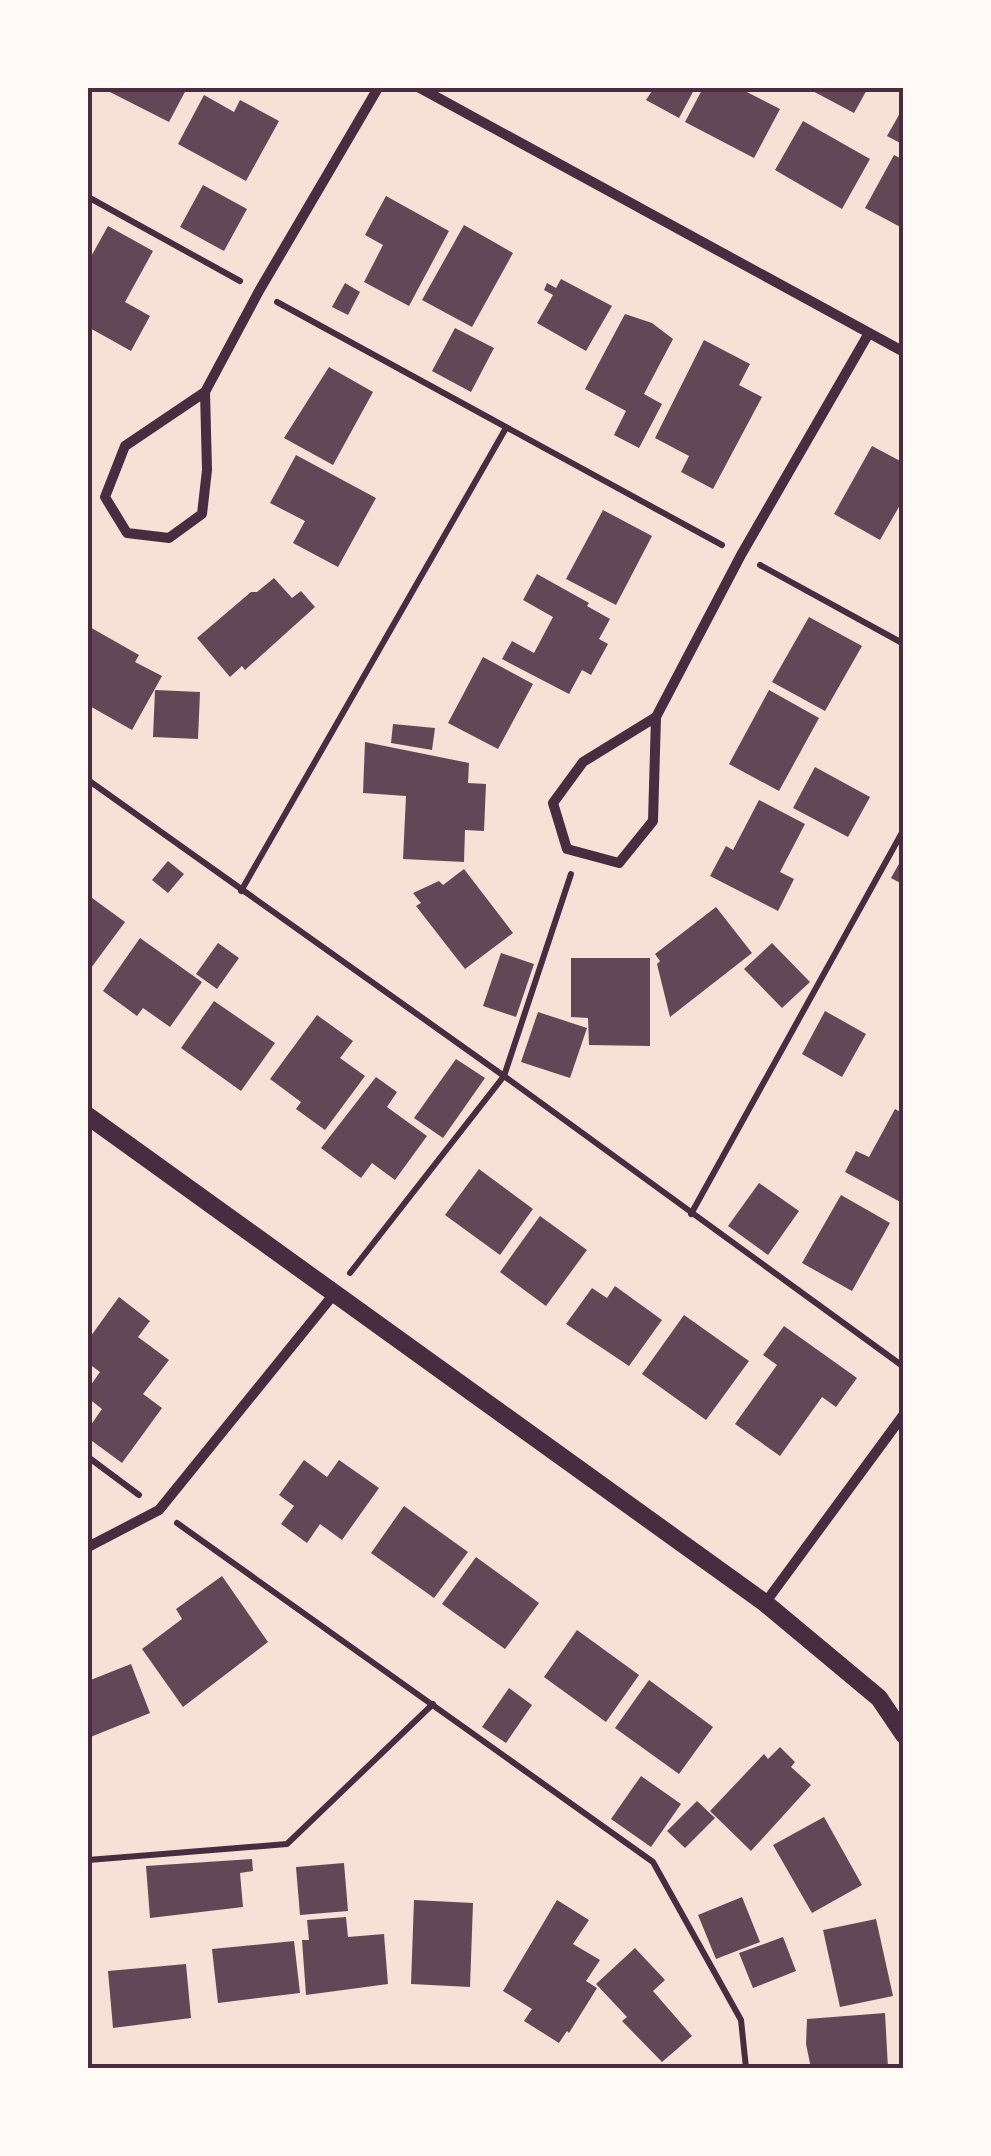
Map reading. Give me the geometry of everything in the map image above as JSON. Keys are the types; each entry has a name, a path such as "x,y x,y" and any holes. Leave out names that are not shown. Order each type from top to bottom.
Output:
{"street":[{"path":"205,392 207,470 202,514 169,538 126,532 106,497 126,446 205,392 378,88"},
{"path":"420,88 904,352"},
{"path":"656,717 583,762 553,803 567,849 619,863 653,821 656,717 740,555 869,333"},
{"path":"88,1116 765,1603 879,1698 904,1735"},
{"path":"88,1548 159,1510 334,1294"},
{"path":"765,1603 904,1414"}],"path":[{"path":"88,198 904,644"},
{"path":"241,892 506,428"},
{"path":"88,780 904,1367"},
{"path":"691,1214 904,829"},
{"path":"334,1294 504,1076 578,851"},
{"path":"88,1457 653,1862 742,2020 746,2068"},
{"path":"88,1860 286,1844 433,1704"}],"building":[{"path":"102,88 187,88 169,122"},
{"path":"654,88 695,88 679,118 646,100"},
{"path":"703,88 739,88 780,109 754,158 685,122"},
{"path":"807,88 868,88 854,113"},
{"path":"204,95 234,112 240,100 279,121 246,181 178,144"},
{"path":"904,106 904,145 887,136"},
{"path":"803,121 870,159 842,209 775,170"},
{"path":"894,155 904,160 904,229 865,208"},
{"path":"203,185 247,209 224,251 180,227"},
{"path":"386,196 449,231 409,306 364,282 383,245 365,235"},
{"path":"464,225 513,253 472,327 422,300"},
{"path":"108,226 153,251 125,302 150,316 131,351 88,327 88,262"},
{"path":"561,279 612,306 586,351 537,323 553,295 544,290 547,283 556,288"},
{"path":"345,283 360,292 348,315 332,307"},
{"path":"625,314 652,323 673,339 644,394 662,404 639,448 614,435 626,411 585,389"},
{"path":"455,328 494,348 471,392 432,371"},
{"path":"704,340 750,364 739,385 762,397 713,489 681,472 689,456 655,438"},
{"path":"329,367 373,392 333,465 284,438"},
{"path":"872,446 904,463 904,498 880,540 834,514"},
{"path":"296,455 376,498 338,567 293,543 305,521 270,503"},
{"path":"603,510 652,536 616,605 566,579"},
{"path":"537,574 610,619 599,639 608,644 591,675 582,670 569,694 502,659 512,641 534,653 553,617 523,600"},
{"path":"274,578 292,598 301,591 315,607 245,670 242,666 230,677 197,638 251,592 257,592"},
{"path":"809,617 862,646 825,711 772,682"},
{"path":"88,626 139,655 135,662 162,676 132,730 88,705"},
{"path":"483,657 533,684 498,749 448,723"},
{"path":"155,690 200,692 198,739 153,737"},
{"path":"769,690 819,718 779,791 729,764"},
{"path":"393,724 435,728 432,750 391,743"},
{"path":"365,742 469,763 468,783 486,784 484,831 465,830 464,862 403,859 406,796 363,793"},
{"path":"815,767 870,797 848,837 793,808"},
{"path":"759,800 805,824 780,872 794,879 778,911 710,876 726,846 733,850"},
{"path":"904,855 904,885 891,878"},
{"path":"168,861 184,874 168,893 152,880"},
{"path":"464,869 513,933 465,969 416,906 421,903 413,893 439,881 443,885"},
{"path":"88,895 125,922 91,968 88,966"},
{"path":"716,907 752,953 670,1017 657,964 660,961 655,954"},
{"path":"140,938 202,982 170,1027 143,1008 137,1016 103,991"},
{"path":"218,943 239,958 217,989 196,974"},
{"path":"772,943 810,982 782,1008 744,969"},
{"path":"501,953 534,964 516,1017 483,1006"},
{"path":"571,958 650,958 650,1046 589,1045 588,1018 571,1017"},
{"path":"214,1001 275,1043 241,1091 181,1048"},
{"path":"825,1011 866,1034 842,1077 802,1054"},
{"path":"538,1012 587,1028 570,1078 521,1062"},
{"path":"317,1015 353,1041 340,1058 365,1076 325,1130 296,1109 301,1102 270,1079"},
{"path":"456,1059 485,1078 443,1138 414,1118"},
{"path":"376,1077 397,1092 387,1107 427,1136 395,1180 372,1163 361,1178 321,1148"},
{"path":"895,1109 904,1114 904,1204 845,1172 856,1151 869,1157"},
{"path":"479,1169 533,1209 500,1255 445,1215"},
{"path":"759,1183 799,1211 768,1255 728,1226"},
{"path":"841,1195 890,1223 852,1291 802,1263"},
{"path":"540,1216 587,1250 546,1306 500,1272"},
{"path":"615,1286 662,1320 629,1366 566,1324 592,1288 607,1298"},
{"path":"119,1297 150,1321 138,1337 169,1360 143,1394 162,1408 122,1463 88,1438 88,1429 102,1409 88,1398 88,1389 100,1372 88,1363 88,1340"},
{"path":"684,1315 749,1361 706,1420 642,1374"},
{"path":"784,1326 857,1378 836,1407 822,1397 780,1456 735,1424 777,1365 763,1355"},
{"path":"304,1460 327,1477 339,1460 379,1488 342,1540 320,1524 307,1543 281,1524 294,1506 279,1495"},
{"path":"404,1506 468,1552 434,1598 371,1553"},
{"path":"476,1557 539,1603 505,1649 442,1604"},
{"path":"222,1576 268,1642 183,1707 142,1649 182,1619 176,1609"},
{"path":"577,1630 639,1675 606,1722 544,1677"},
{"path":"131,1664 150,1713 88,1738 88,1681"},
{"path":"649,1680 713,1727 679,1774 615,1728"},
{"path":"509,1688 532,1705 506,1743 482,1727"},
{"path":"780,1747 795,1762 791,1767 811,1785 751,1851 710,1811 764,1754 768,1759"},
{"path":"641,1776 681,1804 651,1847 611,1819"},
{"path":"697,1801 715,1818 685,1848 667,1831"},
{"path":"824,1817 862,1885 812,1913 773,1845"},
{"path":"252,1859 253,1871 240,1873 243,1907 150,1918 146,1866"},
{"path":"344,1863 348,1911 300,1915 296,1867"},
{"path":"742,1897 760,1942 716,1959 698,1915"},
{"path":"414,1900 473,1903 470,1987 411,1984"},
{"path":"557,1900 589,1920 573,1944 600,1960 586,1981 597,1988 559,2043 524,2021 532,2009 503,1991"},
{"path":"346,1917 348,1937 384,1934 388,1984 306,1995 302,1940 309,1940 307,1920"},
{"path":"876,1919 893,1996 840,2007 823,1930"},
{"path":"783,1937 796,1971 753,1988 739,1953"},
{"path":"294,1941 300,1993 218,2003 212,1949"},
{"path":"635,1948 665,1980 653,1991 692,2036 662,2062 622,2021 627,2017 596,1984"},
{"path":"186,1964 191,2018 113,2028 108,1971"},
{"path":"885,2013 888,2068 811,2068 806,2044 807,2019"}]}
